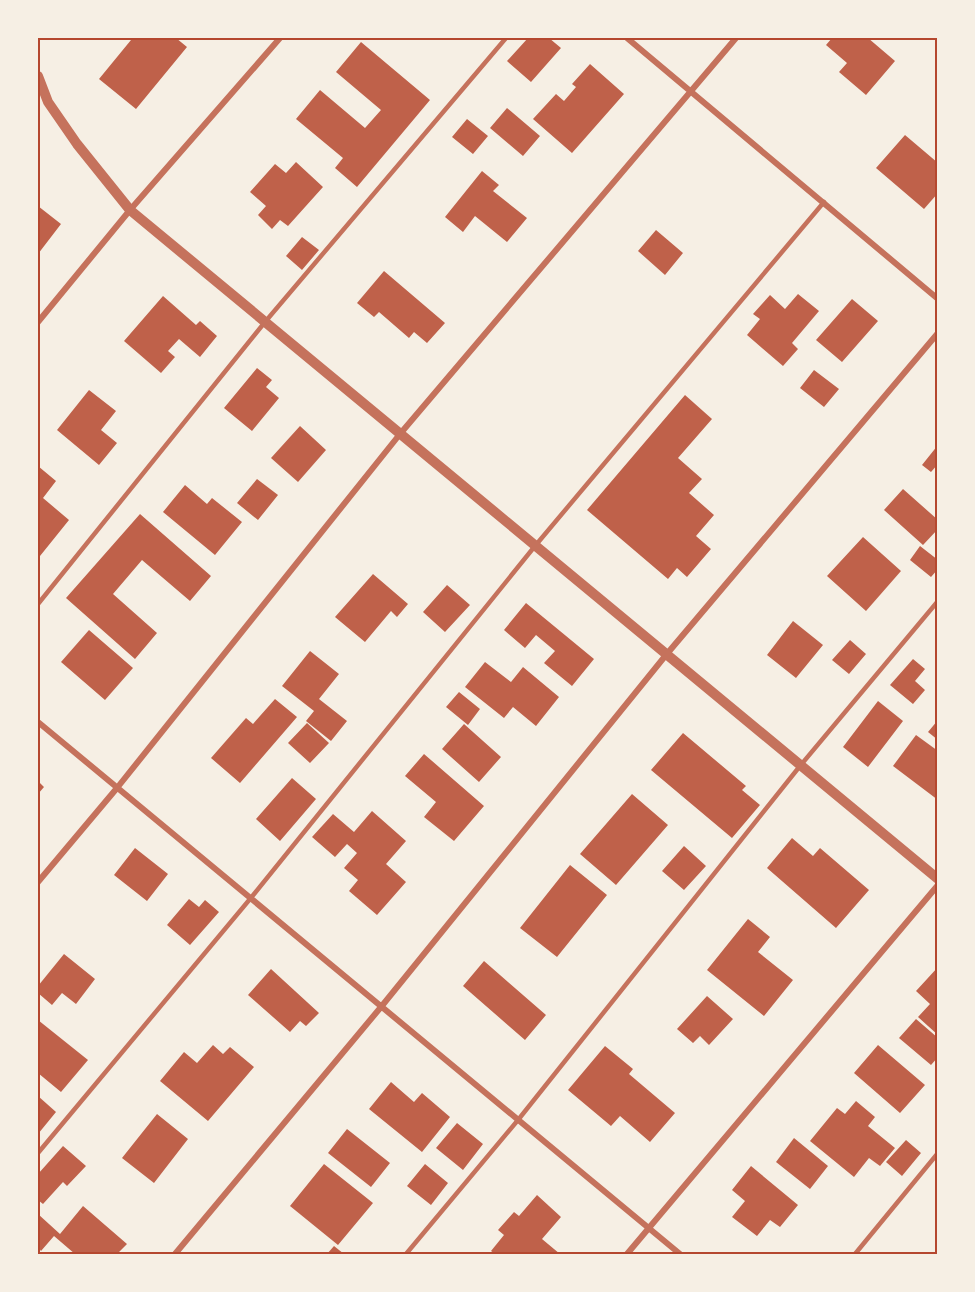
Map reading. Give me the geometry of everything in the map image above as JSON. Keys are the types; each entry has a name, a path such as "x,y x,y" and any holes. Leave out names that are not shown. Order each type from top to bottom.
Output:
{"street":[{"path":"38,322 130,210 280,38"},
{"path":"627,38 938,298"},
{"path":"38,882 117,788 400,434 736,38"},
{"path":"38,76 48,102 76,144 130,210 938,879"},
{"path":"176,1254 381,1007 666,655 938,333"},
{"path":"38,722 680,1254"},
{"path":"627,1254 938,885"}],"lane":[{"path":"38,603 265,322 506,38"},
{"path":"38,1153 250,898 536,546 824,202"},
{"path":"406,1254 518,1120 800,766 938,601"},
{"path":"855,1254 938,1153"}],"building":[{"path":"127,38 176,38 187,47 136,109 99,79 131,40"},
{"path":"528,38 549,38 561,48 531,82 507,61"},
{"path":"832,38 868,38 895,61 866,95 839,72 847,63 826,45"},
{"path":"361,42 430,100 357,187 335,168 343,158 296,119 320,90 365,128 381,110 336,72"},
{"path":"590,64 624,94 572,153 533,119 556,94 564,101 576,87 572,84"},
{"path":"507,108 540,136 523,156 490,128"},
{"path":"467,119 488,136 473,154 452,137"},
{"path":"905,135 938,163 938,193 924,209 876,168"},
{"path":"296,162 323,187 288,226 280,220 272,229 258,215 266,206 250,192 275,164 286,173"},
{"path":"482,171 499,185 493,191 527,218 507,242 475,216 463,232 445,217"},
{"path":"38,206 61,224 38,254"},
{"path":"656,230 683,253 665,275 638,251"},
{"path":"302,237 319,250 302,270 286,256"},
{"path":"384,271 445,323 427,343 414,332 409,338 379,312 374,317 357,303"},
{"path":"798,294 819,311 792,343 798,349 783,366 747,335 760,319 753,314 770,295 785,309"},
{"path":"163,296 196,325 200,321 217,336 200,357 179,339 168,351 175,357 161,373 124,341"},
{"path":"852,299 878,321 842,362 816,340"},
{"path":"257,368 272,380 266,387 279,398 252,431 224,408"},
{"path":"814,370 839,389 824,407 800,388"},
{"path":"89,390 116,411 101,430 117,443 99,465 57,430"},
{"path":"685,395 712,419 678,458 702,479 689,493 714,515 696,536 711,549 687,577 677,568 668,579 587,510"},
{"path":"300,426 326,450 298,482 271,458"},
{"path":"938,445 938,464 931,472 922,465"},
{"path":"38,466 56,481 43,498 69,520 40,556 38,553"},
{"path":"257,479 278,495 258,520 237,503"},
{"path":"185,485 207,504 212,498 242,522 215,555 163,512"},
{"path":"903,489 938,520 938,529 923,545 884,510"},
{"path":"140,514 211,576 190,601 142,560 113,594 157,633 135,659 66,598"},
{"path":"863,537 901,571 866,611 827,576"},
{"path":"920,546 938,560 938,569 931,577 910,560"},
{"path":"373,574 408,604 397,617 391,611 365,642 335,617"},
{"path":"447,585 470,605 445,632 423,612"},
{"path":"526,603 594,659 572,686 544,663 555,651 536,635 525,648 504,630"},
{"path":"793,621 823,645 796,678 767,655"},
{"path":"89,630 133,668 105,700 61,662"},
{"path":"850,640 866,654 849,674 832,660"},
{"path":"310,651 339,674 319,699 347,721 331,741 306,721 314,711 282,686"},
{"path":"913,659 925,669 915,681 925,690 913,704 890,685"},
{"path":"485,662 511,682 523,667 559,697 536,726 513,707 504,718 465,687"},
{"path":"459,692 480,709 468,725 446,707"},
{"path":"275,699 297,717 240,783 211,758 246,718 253,724"},
{"path":"878,701 903,721 868,767 843,747"},
{"path":"938,720 938,740 928,732"},
{"path":"307,723 329,743 310,763 288,743"},
{"path":"464,724 501,757 479,782 442,749"},
{"path":"683,733 746,786 742,790 760,805 732,838 651,770"},
{"path":"916,735 938,751 938,800 893,766"},
{"path":"424,754 484,806 454,841 424,817 436,802 405,776"},
{"path":"292,778 316,799 280,841 256,819"},
{"path":"38,781 44,787 38,794"},
{"path":"632,794 668,825 616,885 580,854"},
{"path":"372,811 406,841 386,864 406,882 377,915 349,891 358,880 344,868 357,853 347,844 335,857 312,837 333,814 354,832"},
{"path":"792,838 813,856 820,848 869,890 836,928 767,868"},
{"path":"684,846 706,866 684,890 662,871"},
{"path":"135,848 168,874 147,901 114,875"},
{"path":"570,865 607,895 557,957 520,928"},
{"path":"189,899 199,907 205,900 219,912 190,945 167,925"},
{"path":"748,919 770,937 758,952 793,980 764,1016 707,970"},
{"path":"64,954 95,979 76,1004 62,993 52,1005 38,993 38,986"},
{"path":"484,961 546,1015 525,1040 463,986"},
{"path":"938,967 938,1035 918,1017 930,1004 916,991"},
{"path":"271,969 319,1013 306,1026 300,1021 290,1032 248,995"},
{"path":"707,996 733,1019 709,1045 700,1036 693,1043 677,1029"},
{"path":"916,1019 938,1038 938,1057 931,1065 899,1038"},
{"path":"38,1020 88,1060 61,1092 38,1073"},
{"path":"213,1045 223,1054 230,1047 254,1067 208,1121 160,1081 184,1052 197,1063"},
{"path":"878,1045 925,1085 900,1113 854,1073"},
{"path":"605,1046 633,1069 629,1074 675,1113 650,1142 620,1116 611,1126 568,1090"},
{"path":"391,1082 414,1102 422,1093 450,1117 422,1152 369,1109"},
{"path":"38,1096 56,1112 38,1134"},
{"path":"856,1101 875,1117 868,1126 895,1148 880,1166 869,1158 854,1177 810,1141 837,1108 845,1114"},
{"path":"157,1114 188,1139 154,1183 122,1158"},
{"path":"457,1123 483,1144 463,1170 436,1148"},
{"path":"347,1129 390,1163 371,1187 328,1153"},
{"path":"794,1138 828,1166 810,1189 776,1162"},
{"path":"906,1140 921,1153 902,1176 886,1162"},
{"path":"63,1146 86,1166 67,1186 63,1182 43,1204 38,1200 38,1174"},
{"path":"324,1164 373,1203 338,1245 290,1206"},
{"path":"425,1164 448,1183 431,1205 407,1186"},
{"path":"751,1166 798,1205 780,1227 770,1220 757,1236 732,1217 745,1201 732,1190"},
{"path":"537,1195 561,1217 542,1239 560,1254 495,1254 491,1251 504,1235 498,1230 514,1212 519,1216"},
{"path":"83,1206 127,1244 117,1254 75,1254 54,1236 41,1251 38,1247 38,1214 60,1234"},
{"path":"334,1246 344,1254 327,1254"}]}
